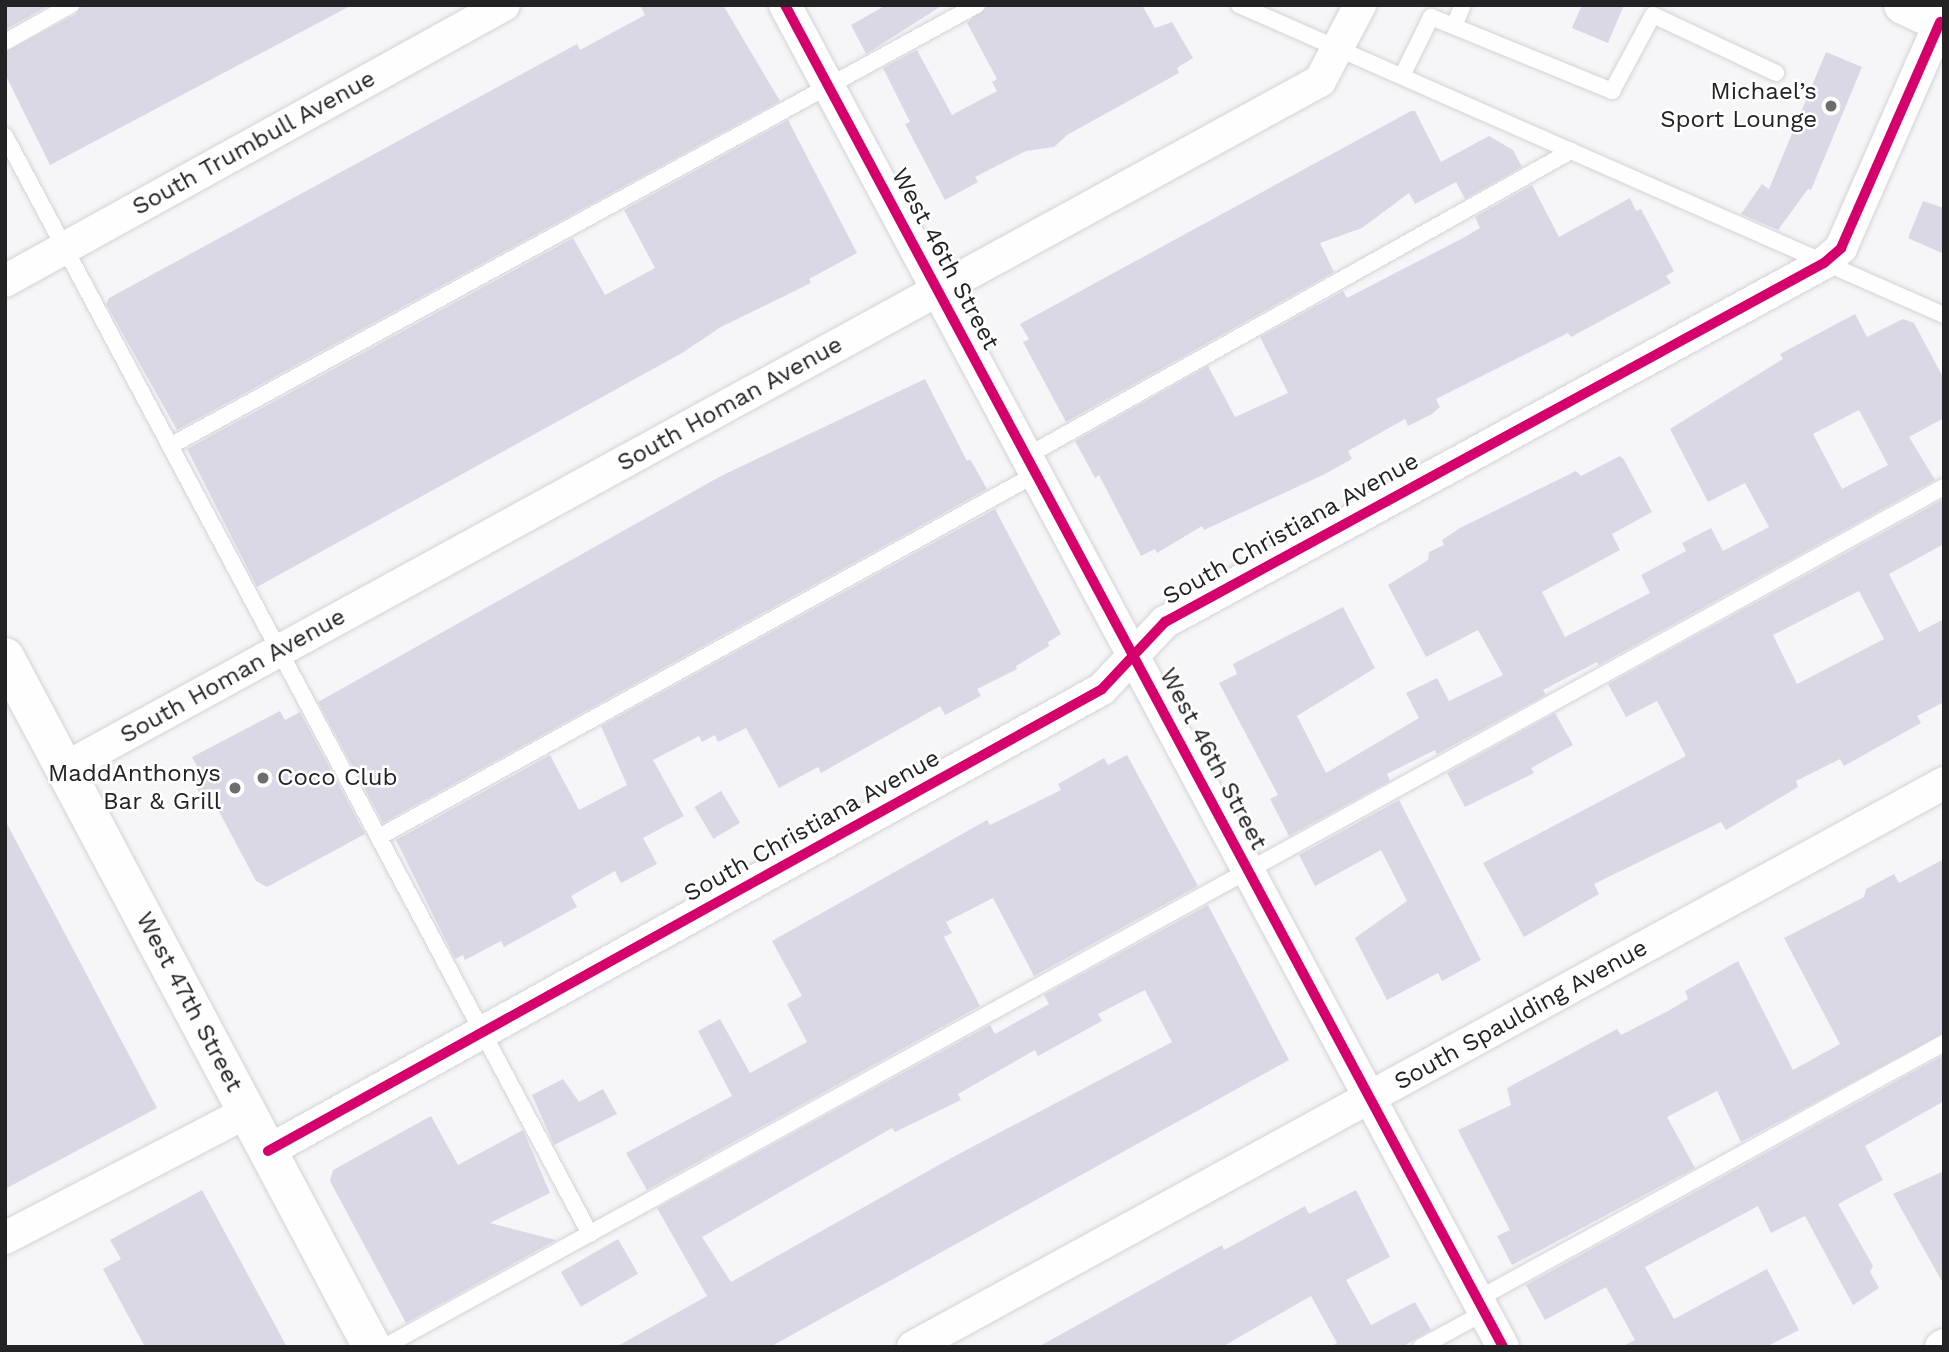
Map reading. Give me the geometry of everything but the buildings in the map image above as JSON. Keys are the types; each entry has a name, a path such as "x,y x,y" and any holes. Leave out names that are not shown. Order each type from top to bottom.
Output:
{"main road":[{"path":"1903,5 1942,23"},
{"name":"West 47th Street","path":"5,657 372,1347"}],"street":[{"name":"South Trumbull Avenue","path":"5,281 503,5"},
{"name":"West 46th Street","path":"785,5 1503,1347"},
{"name":"South Homan Avenue","path":"65,768 1320,81 1340,49 1360,5"},
{"name":"South Christiana Avenue","path":"268,1151 1102,689 1165,622 1824,263 1841,248 1942,23"},
{"name":"South Spaulding Avenue","path":"913,1347 1944,783"},
{"path":"5,1238 247,1112"}],"lane":[{"path":"5,42 71,5"},
{"path":"170,446 977,5"},
{"path":"1240,5 1944,315"},
{"path":"1454,26 1463,5"},
{"path":"1402,76 1431,17 1612,91 1653,15 1776,73"},
{"path":"5,136 590,1234"},
{"path":"379,837 1032,465 1571,151"},
{"path":"384,1347 1944,487"},
{"path":"1421,1347 1481,1306 1944,1042"}],"cycle path":[{"path":"785,5 1503,1347"},
{"path":"268,1151 1102,689 1165,622 1824,263 1841,248 1940,22"}],"place":[{"name":"Michael’s Sport Lounge","path":"1831,106"},
{"name":"Coco Club","path":"263,778"},
{"name":"MaddAnthonys Bar & Grill","path":"235,788"}]}
